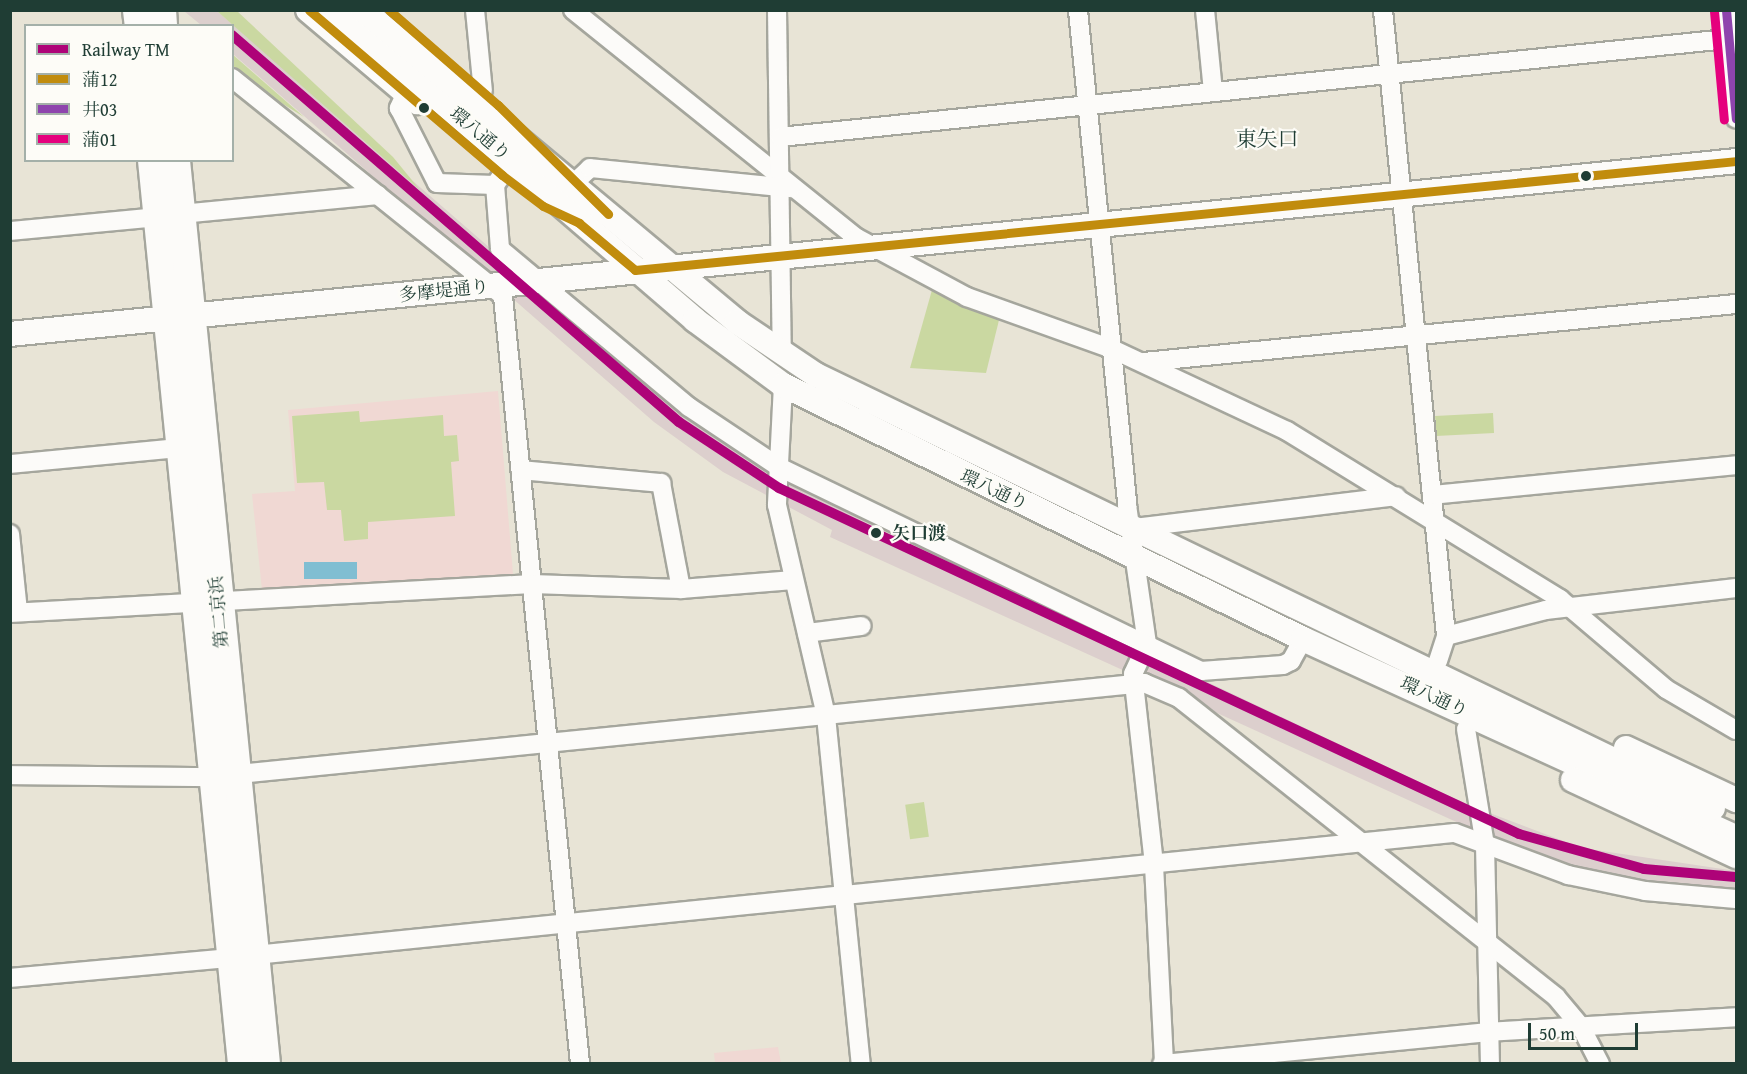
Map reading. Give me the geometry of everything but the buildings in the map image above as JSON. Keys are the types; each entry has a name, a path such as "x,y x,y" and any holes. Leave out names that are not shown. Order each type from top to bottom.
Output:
{"highway":[{"path":"136,10 159,22"},
{"name":"第二京浜","path":"152,162 169,215 207,602 221,776 243,957 266,1064"},
{"name":"第二京浜","path":"169,215 176,162"},
{"name":"第二京浜","path":"179,317 180,448 207,602"},
{"name":"第二京浜","path":"241,1064 243,957"}],"main road":[{"path":"309,10 406,93 499,179 543,206 579,223"},
{"name":"環八通り","path":"335,10 478,109 579,223 783,386 1303,639 1367,653 1737,820"},
{"name":"環八通り","path":"363,10 478,109 782,354 852,394 1133,528 1367,653 1737,837"},
{"path":"388,10 478,109"},
{"name":"多摩堤通り","path":"10,334 1737,161"},
{"path":"1367,653 1438,661 1737,800"},
{"path":"1367,653 1388,686 1466,729 1737,856"}],"street":[{"path":"475,10 478,109"},
{"path":"573,10 787,183 858,237 967,297 1112,349 1287,431 1396,496 1567,607 1666,689 1737,730"},
{"path":"777,10 780,137 787,183 783,256 782,354"},
{"path":"1078,10 1112,349 1147,644 1134,685 1154,865 1163,1063 1487,1032 1737,1017"},
{"path":"1205,10 1213,91"},
{"path":"1383,10 1446,636 1438,661"},
{"path":"1726,10 1733,38 1737,119"},
{"path":"780,137 1733,38"},
{"path":"234,80 503,296 580,1064"},
{"path":"406,93 399,108 437,183 499,179 500,249 689,407 779,467 1209,672 1282,665 1291,661 1303,639"},
{"path":"573,184 590,168 787,183"},
{"path":"10,231 378,195"},
{"path":"1142,362 1737,304"},
{"path":"783,386 777,505 826,716 846,895 861,1064"},
{"path":"10,464 180,448"},
{"path":"1432,495 1737,465"},
{"path":"521,470 661,483 681,589"},
{"path":"1133,528 1396,496"},
{"path":"10,534 14,613 532,584 681,589 794,580"},
{"path":"1446,636 1567,607 1737,588"},
{"path":"807,633 862,626"},
{"path":"10,775 221,776 1144,683 1179,698 1364,843 1485,945 1556,997 1581,1026 1600,1064"},
{"path":"1466,729 1485,845 1485,945 1490,1064"},
{"path":"10,978 243,957 1455,833 1568,875 1645,891 1737,899"}],"shaded area":[{"path":"184,11 217,11 232,24 200,24"},
{"path":"234,26 664,399 788,484 1466,804 1582,848 1736,871 1736,892 1649,884 1562,865 1496,840 830,537 832,530 723,472 654,422 234,55"},
{"path":"498,391 513,574 262,590 252,494 295,491 288,410"},
{"path":"778,1047 781,1063 715,1063 714,1053"}],"green space":[{"path":"217,11 237,11 393,157 420,190 234,24"},
{"path":"234,56 304,117 234,74"},
{"path":"932,290 1000,316 986,373 910,368"},
{"path":"359,411 360,422 443,415 444,436 457,435 459,461 451,462 455,516 368,522 368,539 344,541 341,510 327,510 324,482 297,483 292,416"},
{"path":"1493,413 1494,433 1436,436 1435,416"},
{"path":"924,802 929,837 910,839 905,805"}],"water":[{"path":"304,562 357,562 357,579 304,579"}],"rail line":[{"name":"TM","path":"234,37 679,422 779,488 1519,834 1644,869 1736,877"}],"transit line":[{"name":"蒲12","path":"309,10 502,175 543,206 579,223 635,270 1736,161"},
{"name":"蒲12","path":"389,10 498,105 608,214"},
{"name":"井03","path":"1726,10 1736,119"},
{"name":"蒲01","path":"1714,11 1724,120"}],"place":[{"name":"矢口渡","path":"876,533"}],"district":[{"name":"東矢口","path":"1267,139"}]}
